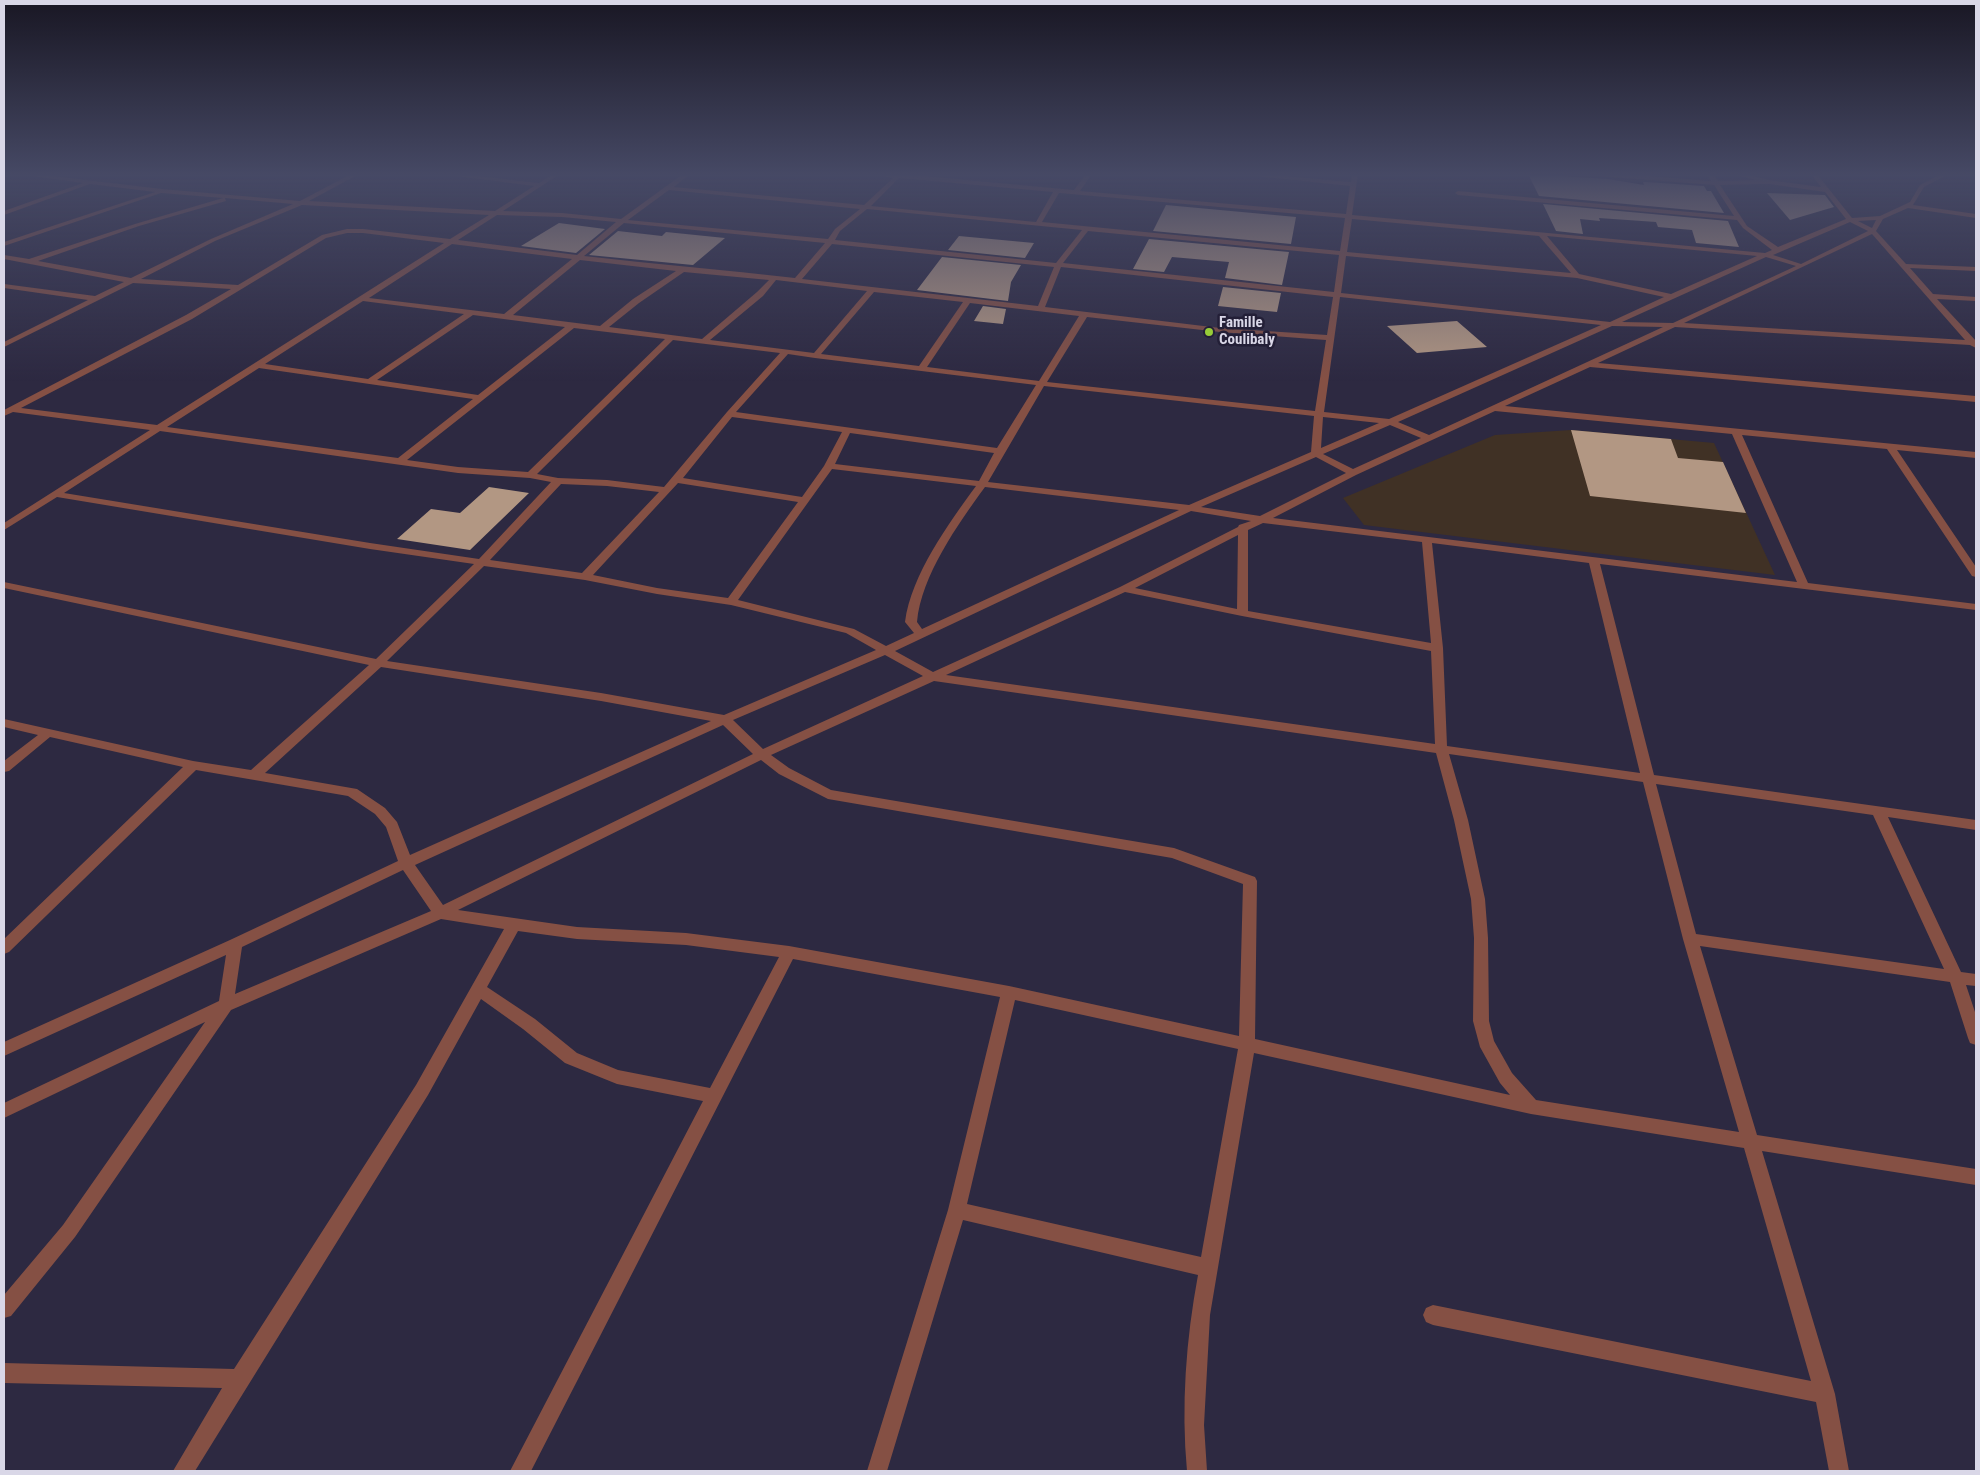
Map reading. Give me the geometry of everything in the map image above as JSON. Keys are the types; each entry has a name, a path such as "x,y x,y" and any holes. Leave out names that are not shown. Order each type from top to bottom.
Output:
{"street":[{"path":"26,262 85,243"},
{"path":"4,344 206,243"},
{"path":"6,410 189,317 312,243"},
{"path":"4,527 449,243"},
{"path":"458,243 683,270 724,272 797,280 1254,333 1331,338"},
{"path":"506,317 595,243"},
{"path":"797,280 829,243"},
{"path":"848,243 1610,324 1674,326 1975,344"},
{"path":"1041,308 1058,265 1075,243"},
{"path":"1234,243 1577,276 1672,297"},
{"path":"1316,454 1319,415 1344,243"},
{"path":"1549,243 1577,276"},
{"path":"1648,243 1771,253 1802,266"},
{"path":"1761,243 1771,253"},
{"path":"4,1049 406,863 725,719 887,650 1190,508 1795,243"},
{"path":"4,1111 226,1005 440,913 762,755 1124,589 1353,472 1674,326 1849,243"},
{"path":"1883,243 1975,344"},
{"path":"4,257 133,280 238,287"},
{"path":"1904,266 1976,269"},
{"path":"602,329 636,301 683,270"},
{"path":"703,342 760,294 774,278"},
{"path":"4,286 97,299"},
{"path":"815,356 873,289"},
{"path":"1931,296 1976,299"},
{"path":"362,299 1042,384 1390,422 1429,438"},
{"path":"921,369 968,300"},
{"path":"369,382 472,312"},
{"path":"920,634 911,622 919,589 928,569 954,523 982,484 1000,451 1086,314"},
{"path":"400,461 571,326"},
{"path":"4,335 18,337"},
{"path":"530,475 590,420 671,338"},
{"path":"586,577 676,480 730,414 786,352"},
{"path":"1590,364 1976,399"},
{"path":"257,365 480,398"},
{"path":"1494,408 1976,456"},
{"path":"6,410 158,428 458,470 530,475 558,481 607,483 667,490"},
{"path":"730,414 1000,451"},
{"path":"731,602 829,466 847,431"},
{"path":"1736,432 1804,586"},
{"path":"1890,447 1976,574"},
{"path":"1316,454 1353,472"},
{"path":"829,466 1190,508 1259,519 1976,607"},
{"path":"676,480 804,500"},
{"path":"254,775 378,663 482,562 558,481"},
{"path":"55,494 370,546 586,577 657,591 731,602 850,631 934,677 1976,825"},
{"path":"1242,614 1244,527"},
{"path":"1427,540 1437,648 1441,749 1461,820 1478,899 1481,938 1481,1021 1486,1042 1498,1065 1506,1078 1532,1107"},
{"path":"1594,560 1690,939 1748,1140 1825,1394 1839,1471"},
{"path":"4,584 378,663 601,697 725,719 762,755 784,771 828,794 1174,853 1250,881 1247,1045 1200,1315 1194,1425 1197,1471"},
{"path":"1124,589 1242,614 1437,648"},
{"path":"4,723 193,765 352,792 380,811 392,825 406,863 440,913 514,925 596,934 686,939 789,952 1009,992 1532,1107 1976,1177"},
{"path":"4,768 48,733"},
{"path":"4,948 193,765"},
{"path":"1878,811 1956,978 1976,1038"},
{"path":"183,1471 422,1090 514,925"},
{"path":"1690,939 1976,980"},
{"path":"4,1309 69,1231 226,1005 234,944"},
{"path":"520,1471 789,952"},
{"path":"478,989 529,1024 571,1058 617,1077 714,1096"},
{"path":"878,1471 956,1210 1009,992"},
{"path":"956,1210 1208,1268"},
{"path":"1434,1315 1825,1394"},
{"path":"4,1373 239,1379"}],"shaded area":[{"path":"1571,430 1714,443 1775,575 1364,525 1343,498 1495,435"}],"building":[{"path":"526,243 588,243 576,253 521,246"},
{"path":"604,243 719,243 693,265 589,255"},
{"path":"954,243 1034,243 1025,258 948,250"},
{"path":"1147,243 1190,243 1289,252 1282,285 1225,278 1229,262 1172,257 1164,272 1133,269"},
{"path":"1696,243 1737,243 1739,247"},
{"path":"942,257 1021,265 1011,282 1008,301 917,290"},
{"path":"1223,287 1281,293 1277,312 1218,306"},
{"path":"983,306 1006,309 1003,324 974,321"},
{"path":"1457,321 1487,347 1417,353 1387,326"},
{"path":"1571,430 1671,439 1678,458 1723,462 1746,513 1590,496"},
{"path":"489,487 529,493 470,550 397,539 431,509 460,513"}],"place":[{"name":"Famille Coulibaly","path":"1209,332"}]}
